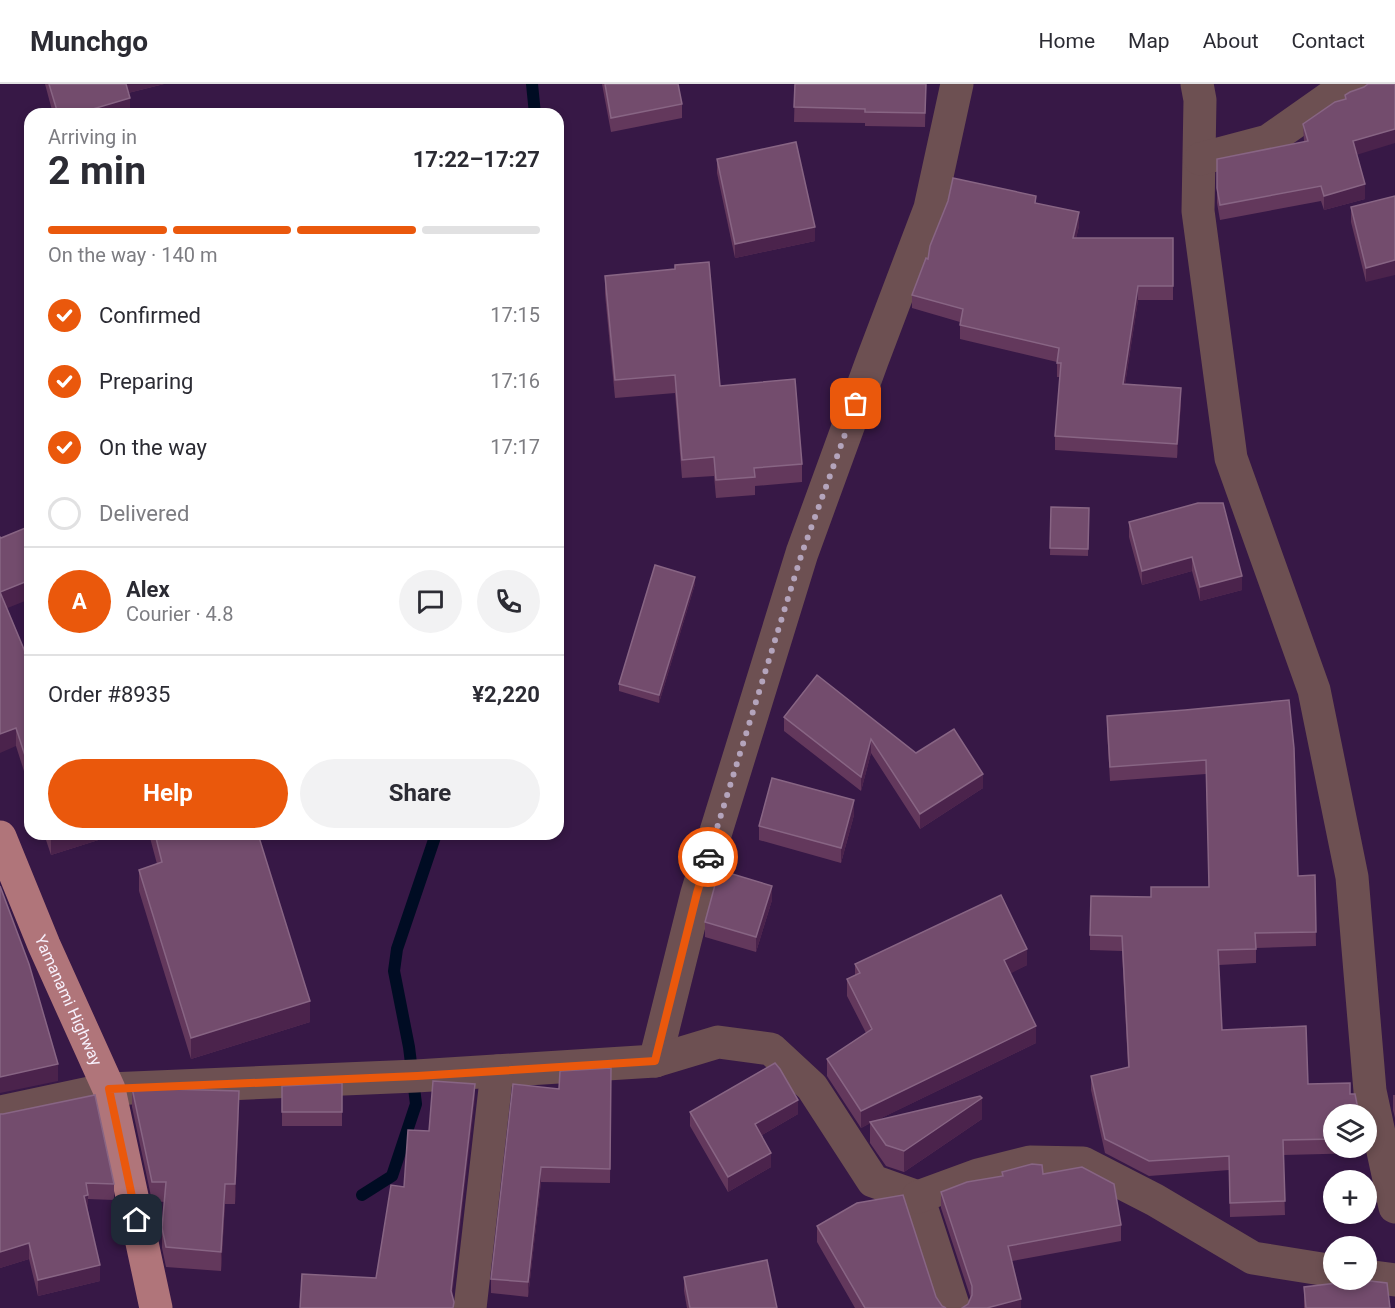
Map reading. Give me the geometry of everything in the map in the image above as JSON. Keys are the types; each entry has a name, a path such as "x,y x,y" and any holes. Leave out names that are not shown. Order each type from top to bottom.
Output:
{"main road":[{"name":"Yamanami Highway","path":"0,837 44,945 109,1089 156,1308"}],"street":[{"path":"655,1061 697,893 802,553 930,208 957,84"},
{"path":"1197,84 1200,100 1198,211 1231,458 1314,690 1352,877 1382,1091 1395,1207"},
{"path":"1200,159 1268,141 1342,89 1358,84"},
{"path":"0,1112 109,1089 405,1076 655,1061 718,1042 771,1049 812,1088 873,1181 918,1197 978,1175 1030,1162 1083,1163 1155,1200 1253,1258 1323,1269"},
{"path":"470,1308 496,1071"},
{"path":"918,1197 954,1308"},
{"path":"1377,1278 1395,1280"}],"building":[{"path":"49,84 126,84 130,98 96,108 56,108"},
{"path":"605,84 678,84 682,104 611,118"},
{"path":"795,84 926,84 925,113 794,107"},
{"path":"1368,84 1395,84 1395,129 1353,141 1365,184 1324,196 1321,186 1220,205 1217,188 1217,159 1308,141 1303,124 1335,102 1346,99 1345,95"},
{"path":"796,142 815,227 735,244 717,159"},
{"path":"953,178 1036,196 1035,203 1079,212 1073,238 1173,238 1173,286 1138,286 1123,384 1181,388 1177,444 1055,436 1061,363 1057,363 1059,348 960,325 963,309 912,295 926,258 928,259 930,246 948,201"},
{"path":"1395,196 1395,260 1366,268 1351,207"},
{"path":"709,262 720,386 795,379 802,464 754,468 755,477 716,480 714,457 682,460 675,375 615,380 605,276 675,269 675,265"},
{"path":"1198,503 1223,503 1242,576 1200,587 1192,557 1142,571 1129,522"},
{"path":"1051,507 1089,508 1088,549 1050,548"},
{"path":"24,528 24,582 0,592 0,537"},
{"path":"655,565 695,577 659,695 619,684"},
{"path":"0,592 24,649 24,753 16,728 0,734"},
{"path":"817,675 916,753 954,729 983,774 920,814 871,739 861,777 784,717"},
{"path":"1289,700 1294,748 1298,876 1315,875 1316,932 1255,933 1256,949 1218,950 1222,1030 1306,1026 1308,1084 1350,1083 1350,1094 1355,1094 1357,1104 1323,1104 1323,1139 1283,1140 1285,1201 1230,1203 1229,1156 1149,1161 1105,1139 1091,1076 1129,1067 1122,936 1090,935 1091,896 1151,897 1151,887 1209,887 1206,760 1110,767 1107,716"},
{"path":"772,778 854,800 841,848 759,826"},
{"path":"156,840 260,840 310,1001 191,1038 139,870 162,862"},
{"path":"719,870 772,886 756,937 705,922"},
{"path":"0,886 29,964 58,1064 0,1077"},
{"path":"1001,895 1027,949 1004,960 1036,1026 861,1111 827,1059 872,1029 847,979 860,973 855,964"},
{"path":"775,1063 798,1100 755,1124 771,1153 728,1177 690,1112"},
{"path":"611,1068 610,1169 541,1167 528,1282 491,1279 513,1084 559,1089 560,1071"},
{"path":"433,1081 475,1084 451,1291 453,1308 300,1308 302,1274 376,1278 391,1185 404,1187 408,1130 429,1131"},
{"path":"342,1083 342,1112 282,1112 282,1086"},
{"path":"132,1088 239,1091 235,1184 225,1184 221,1252 166,1247 162,1228 166,1182 152,1182"},
{"path":"95,1095 114,1184 86,1183 88,1195 84,1196 100,1265 38,1280 29,1243 0,1252 0,1114"},
{"path":"980,1096 982,1098 904,1151 886,1145 870,1122"},
{"path":"1032,1164 1042,1165 1043,1174 1082,1167 1114,1184 1121,1225 1008,1246 1021,1299 987,1308 962,1308 968,1304 972,1295 972,1286 941,1192 967,1182 1003,1176 1002,1172"},
{"path":"903,1195 936,1297 946,1308 865,1308 817,1226 857,1203"},
{"path":"767,1260 777,1308 690,1308 684,1277"},
{"path":"1377,1282 1387,1283 1390,1308 1306,1308 1304,1287 1323,1285 1323,1290 1377,1290"}],"waterway":[{"path":"532,84 534,108"},
{"path":"362,1195 392,1176 416,1104 409,1047 394,971 397,949 434,840"}],"way so far":[{"path":"708,857 802,553 856,404"}],"route":[{"path":"137,1220 109,1089 417,1076 655,1061 708,857"}]}
